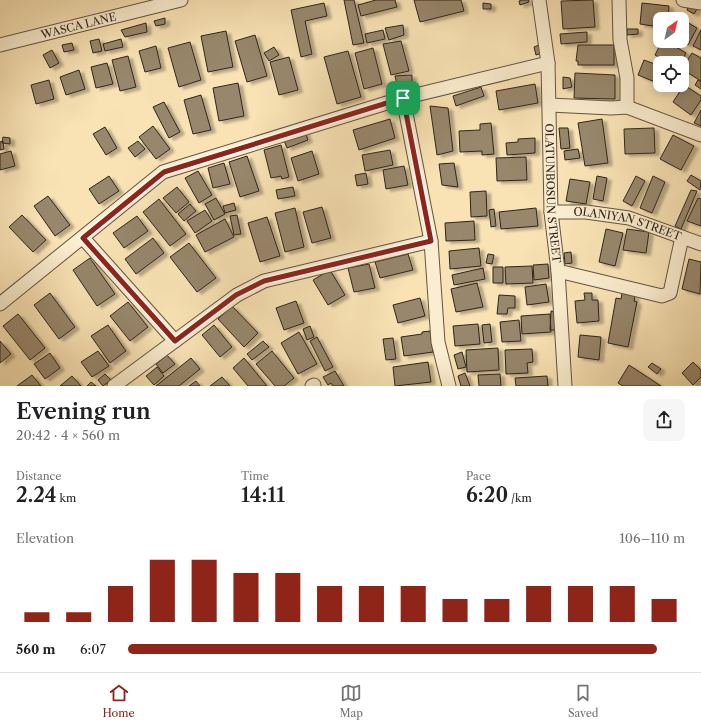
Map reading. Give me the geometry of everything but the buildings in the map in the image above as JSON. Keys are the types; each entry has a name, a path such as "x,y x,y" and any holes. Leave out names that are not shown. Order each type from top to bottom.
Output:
{"street":[{"name":"WASCA LANE","path":"0,45 181,0"},
{"name":"OLATUNBOSUN STREET","path":"539,0 548,63 551,212 558,271 565,386"},
{"path":"619,0 620,40 627,78 627,107"},
{"path":"683,0 701,4"},
{"path":"0,304 164,172 403,98 548,63"},
{"path":"403,98 431,241 438,342 449,386"},
{"path":"550,105 611,108 627,107 701,135"},
{"name":"OLANIYAN STREET","path":"551,212 586,212 629,218 701,244"},
{"path":"558,271 662,296 670,293 682,237"},
{"path":"83,238 175,341"},
{"path":"114,386 236,295 264,281 431,241"}],"route":[{"path":"403,98 431,241 264,281 236,295 175,341 83,238 164,172 403,98"}]}
